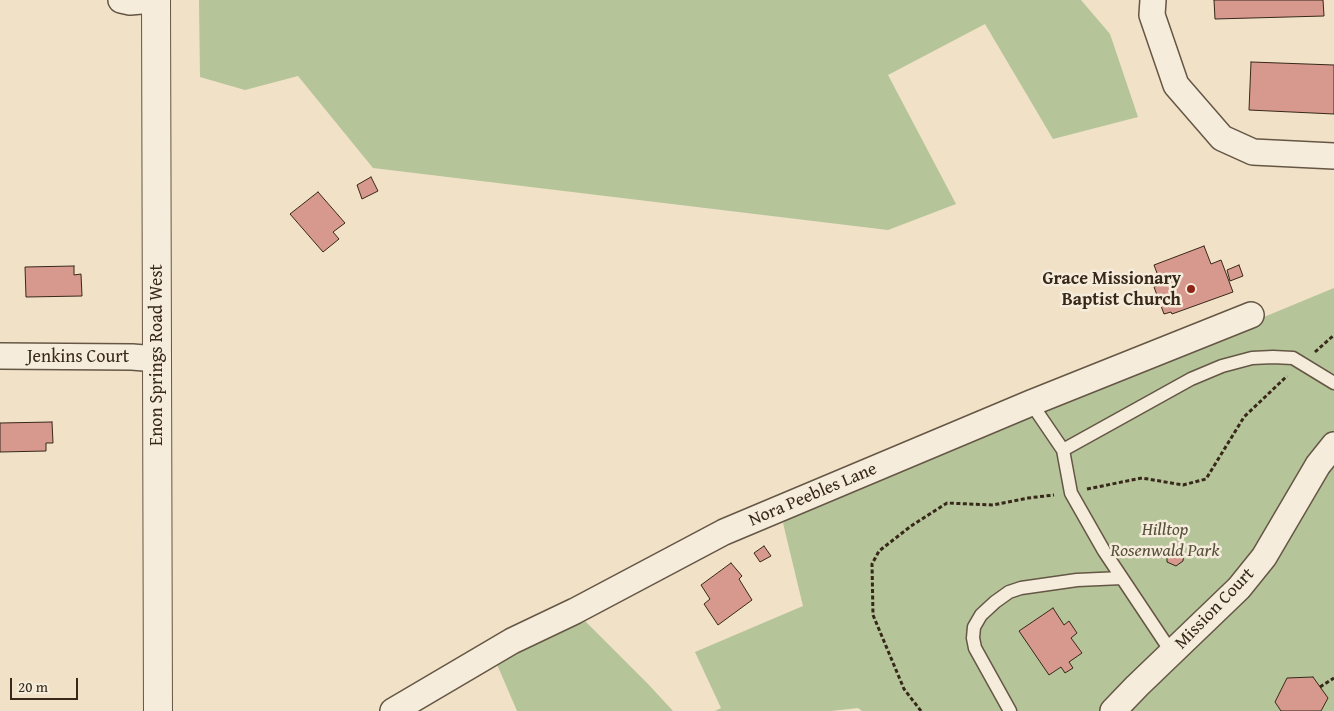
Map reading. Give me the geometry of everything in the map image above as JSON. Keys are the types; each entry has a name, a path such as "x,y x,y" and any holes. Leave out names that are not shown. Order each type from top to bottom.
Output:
{"street":[{"path":"121,0 130,2 155,0"},
{"name":"Enon Springs Road West","path":"155,0 158,711"},
{"path":"1153,0 1152,15 1176,85 1222,138 1253,152 1334,156"},
{"name":"Nora Peebles Lane","path":"393,711 512,641 575,611 724,532 1031,403 1251,315"},
{"name":"Jenkins Court","path":"0,356 132,357 156,359"},
{"name":"Mission Court","path":"1113,711 1239,588 1259,563 1318,465 1334,445"}],"lane":[{"path":"1064,450 1192,378 1222,366 1252,358 1292,358 1334,383"},
{"path":"1031,403 1064,450 1071,493 1104,551 1172,653"},
{"path":"1010,711 975,648 972,638 974,627 981,615 1009,592 1021,588 1079,579 1122,578"}],"path":[{"path":"1320,687 1334,678"}],"green space":[{"path":"199,0 1081,0 1110,34 1138,117 1053,139 985,24 888,75 956,204 888,230 373,168 298,76 245,90 200,77"},
{"name":"Hilltop Rosenwald Park","path":"1334,288 1334,711 862,711 858,708 831,711 715,711 721,708 695,652 803,606 783,523 800,509"},
{"path":"585,621 673,711 517,711 496,662"}],"building":[{"path":"1214,0 1323,0 1324,16 1215,19"},
{"path":"1251,62 1334,65 1334,114 1249,110"},
{"path":"371,177 378,191 362,199 357,185"},
{"path":"318,192 345,223 333,232 339,239 323,252 290,214"},
{"path":"1204,246 1211,264 1221,260 1233,292 1172,314 1171,312 1164,314 1154,287 1161,284 1154,265"},
{"path":"1239,265 1243,276 1230,281 1227,270"},
{"path":"74,266 74,275 81,274 82,296 26,297 25,267"},
{"path":"52,422 53,443 46,443 46,451 0,452 0,423"},
{"path":"764,546 771,556 760,562 754,553"},
{"path":"1175,546 1184,551 1183,561 1176,566 1167,562 1167,552"},
{"path":"731,563 742,576 739,579 752,600 718,625 704,604 710,599 701,585"},
{"path":"1053,608 1064,625 1069,621 1077,633 1071,638 1082,653 1069,662 1073,668 1065,673 1061,667 1049,675 1019,631"},
{"path":"1313,677 1328,698 1321,711 1281,711 1275,702 1287,678"}],"place":[{"name":"Grace Missionary Baptist Church","path":"1191,289"}]}
